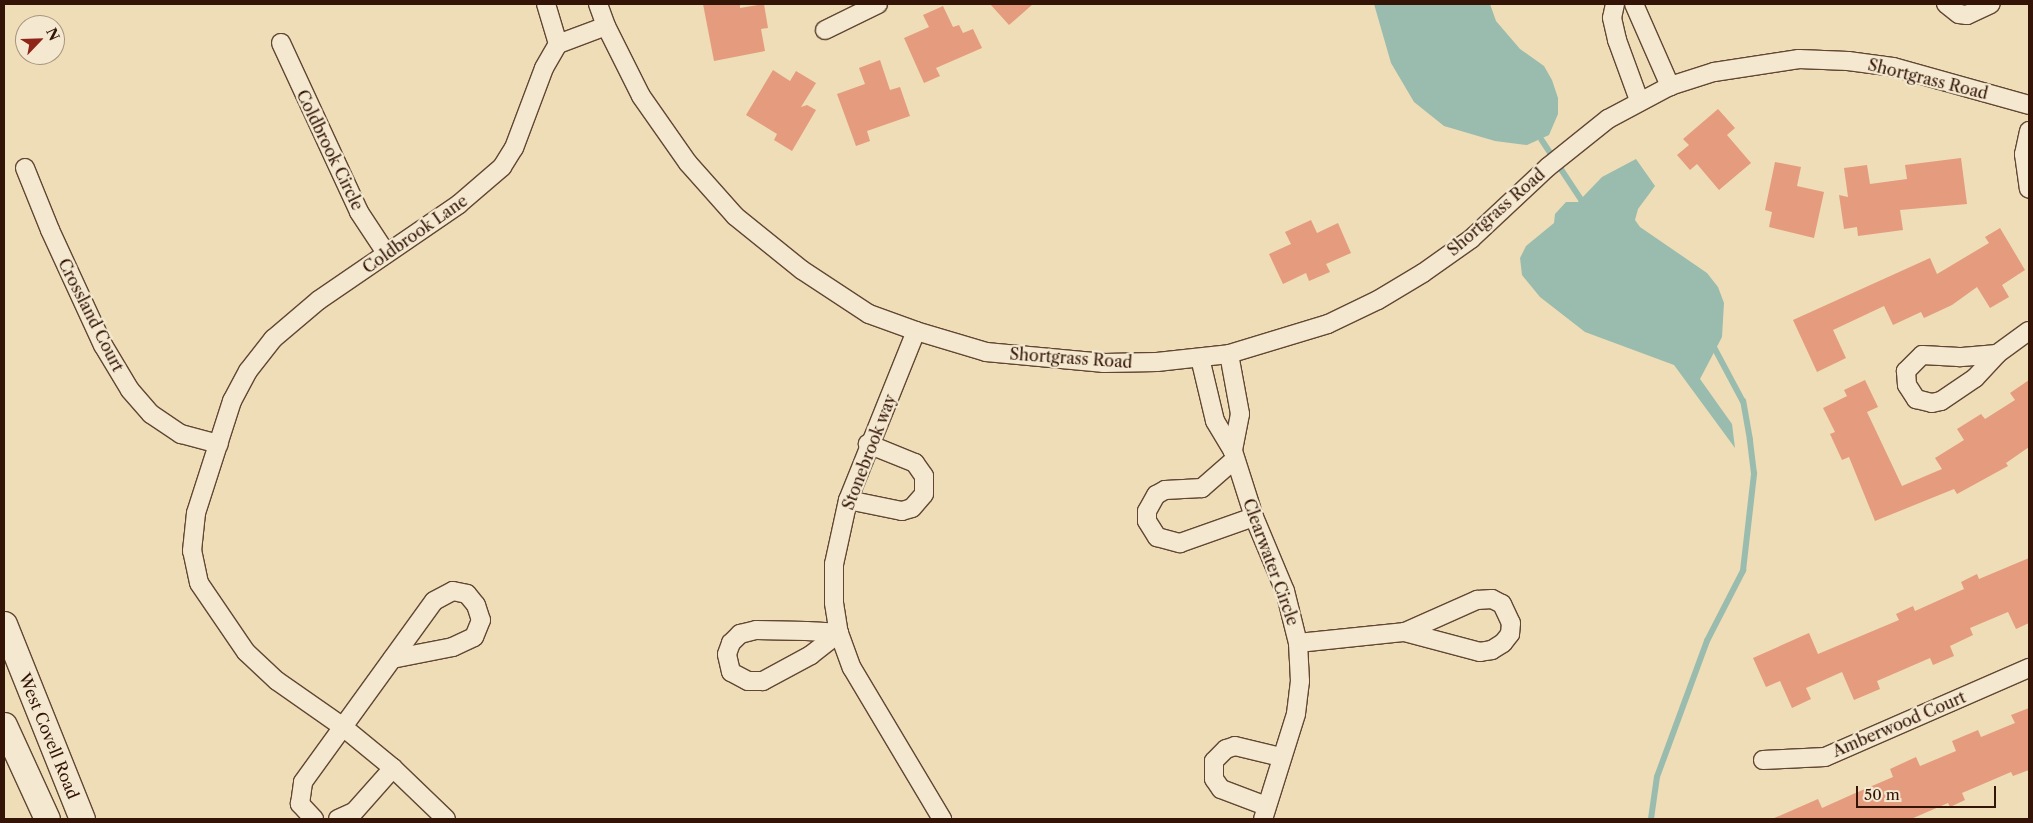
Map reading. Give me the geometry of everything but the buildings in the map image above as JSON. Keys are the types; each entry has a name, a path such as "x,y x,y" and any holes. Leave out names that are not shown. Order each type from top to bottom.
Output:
{"street":[{"path":"546,4 558,44 606,26"},
{"name":"Shortgrass Road","path":"598,4 606,26 642,96 688,163 735,216 802,270 869,314 916,331 986,352 1104,363 1200,358 1229,354 1328,324 1423,273 1471,239 1580,139 1639,100 1670,86 1714,72 1759,63 1798,59 1848,61 1893,68 2029,104"},
{"path":"825,30 878,4"},
{"path":"1615,4 1612,18 1617,40 1639,100"},
{"path":"1634,4 1670,86"},
{"path":"1946,4 1959,14 1967,15 1991,4"},
{"name":"Coldbrook Circle","path":"281,43 355,203 386,253"},
{"name":"Coldbrook Lane","path":"446,819 393,768 344,727 277,680 246,652 199,583 192,551 196,513 232,401 248,371 273,339 292,320 459,204 502,167 514,148 544,68 558,44"},
{"path":"2029,131 2024,154 2029,189"},
{"name":"Crossland Court","path":"25,168 50,230 103,345 130,390 150,414 181,434 218,444"},
{"name":"Stonebrook way","path":"916,331 868,444 848,500 834,564 834,603 839,633 856,676 942,819"},
{"path":"1997,354 1959,357 1922,355 1909,365 1905,378 1916,399 1932,403 1941,400 1975,378 1997,354 2029,331"},
{"path":"1229,354 1240,414 1234,456 1202,488 1165,490 1156,495 1147,511 1147,521 1157,537 1180,543 1254,517"},
{"name":"Clearwater Circle","path":"1200,358 1215,420 1234,456 1254,517 1285,591 1298,643 1300,681 1296,714 1264,813"},
{"path":"848,500 902,511 912,508 924,494 924,476 915,463 868,444"},
{"path":"314,819 300,804 303,782 344,727 392,659 434,601 453,591 467,594 476,605 481,620 474,637 453,647 392,659"},
{"path":"1298,643 1405,632 1478,600 1492,599 1502,604 1511,623 1510,634 1503,643 1492,650 1480,652 1405,632"},
{"name":"West Covell Road","path":"4,624 82,819"},
{"path":"756,630 839,633 811,654 763,681 738,678 727,663 731,643 740,634 756,630"},
{"name":"Amberwood Court","path":"1763,760 1825,757 2029,668"},
{"name":"West Covell Road","path":"4,725 47,819"},
{"path":"1264,813 1221,789 1212,772 1214,761 1226,749 1235,746 1281,757"},
{"path":"338,819 354,812 393,768"}],"shaded area":[{"path":"1374,4 1490,4 1496,21 1520,49 1544,66 1552,80 1558,98 1558,114 1549,135 1527,145 1495,141 1444,126 1414,102 1391,63"},
{"path":"1636,159 1655,186 1638,209 1635,220 1640,227 1707,273 1718,287 1724,303 1722,337 1700,379 1732,424 1735,448 1674,365 1585,332 1540,297 1522,275 1520,258 1526,246 1554,223 1555,214 1566,202 1578,202 1602,177"}],"waterway":[{"path":"1542,140 1585,205"},
{"path":"1651,819 1657,777 1707,641 1743,571 1754,474 1750,440 1743,402 1711,342"}]}
